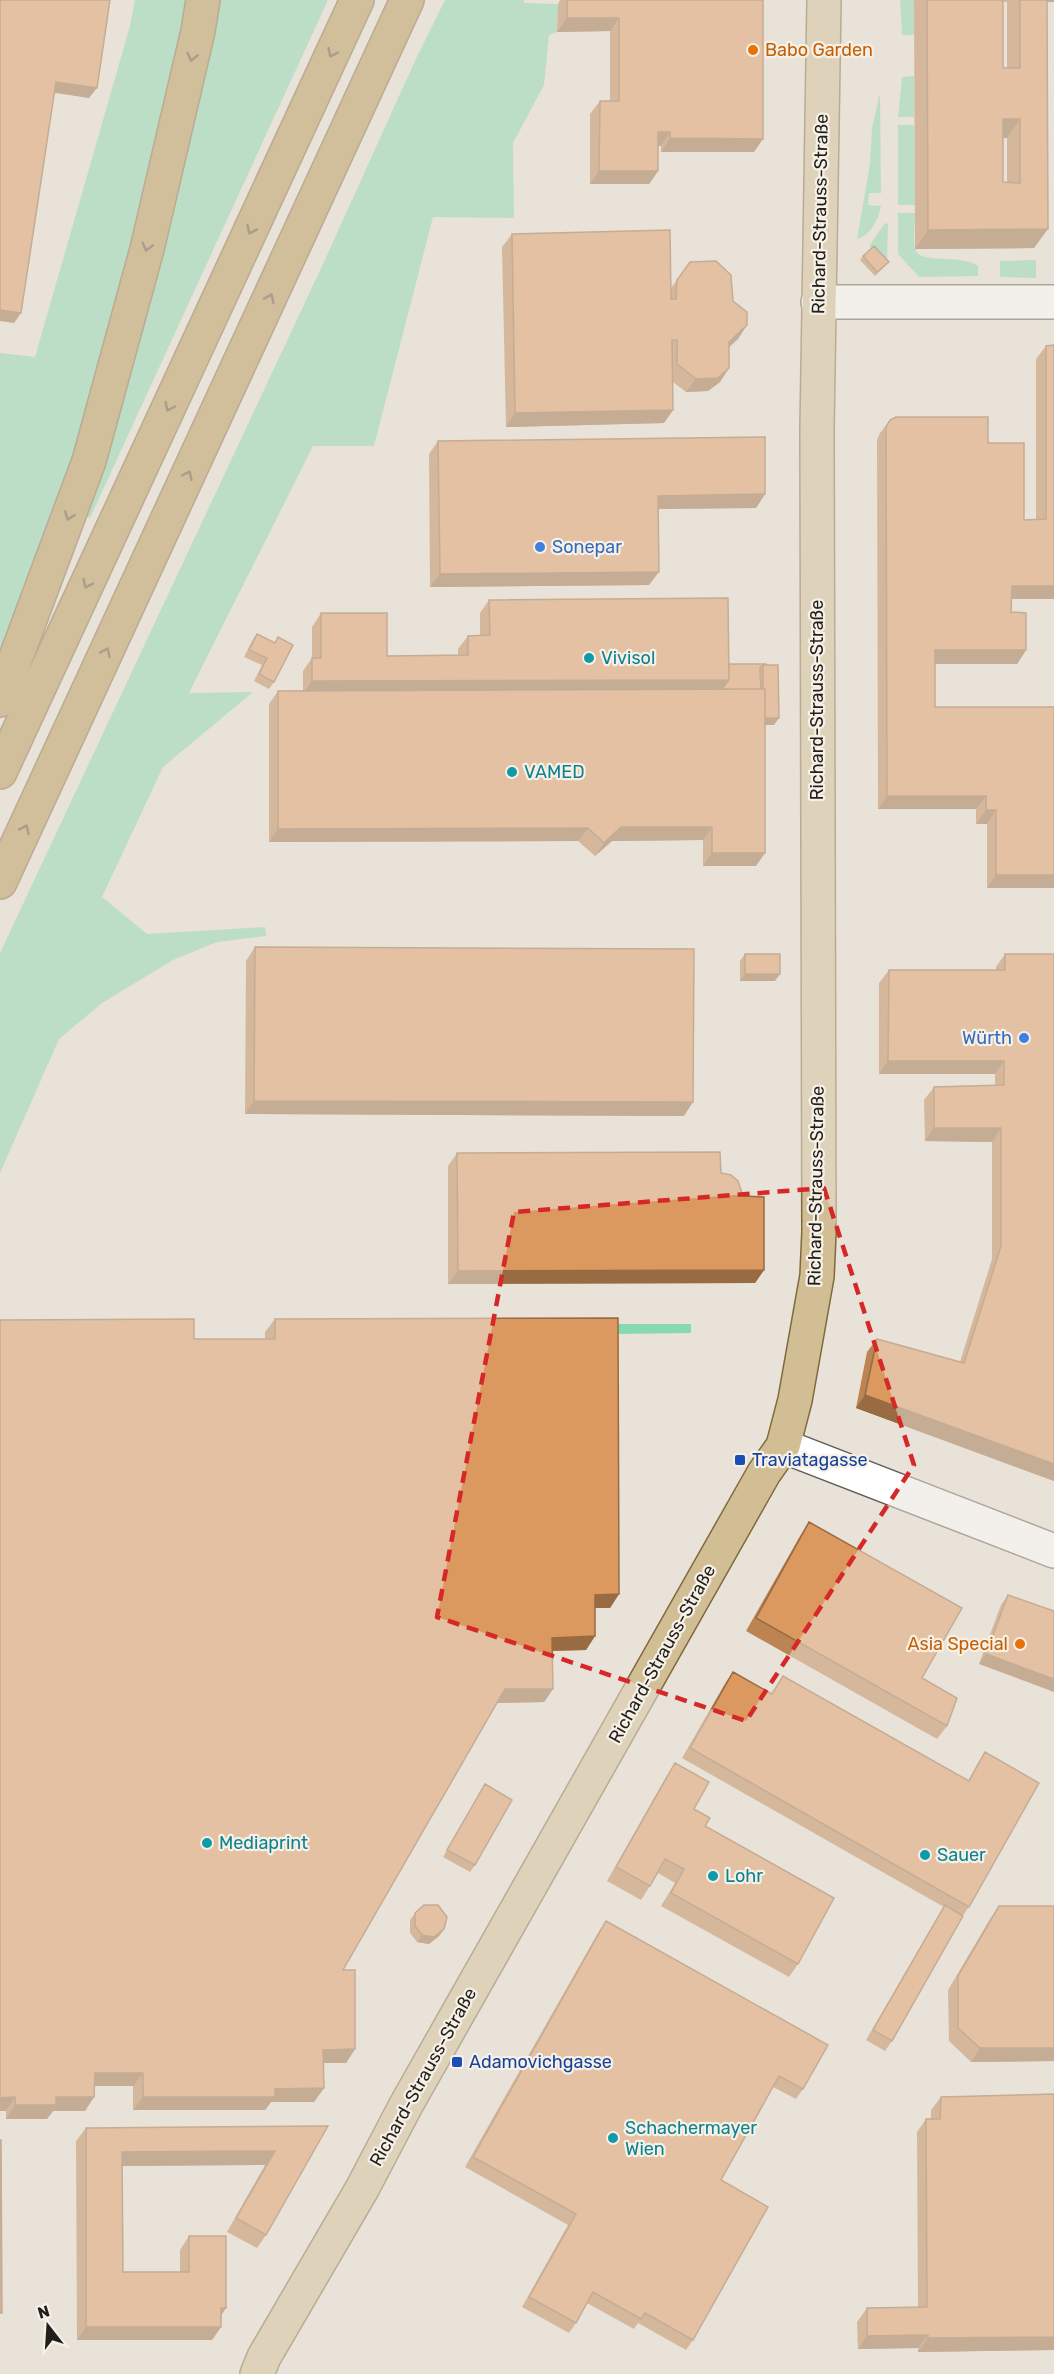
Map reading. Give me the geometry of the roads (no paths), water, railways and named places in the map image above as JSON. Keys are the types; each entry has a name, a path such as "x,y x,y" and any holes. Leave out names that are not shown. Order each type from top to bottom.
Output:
{"highway":[{"path":"0,700 89,461 147,249 198,31 203,0"},
{"path":"0,772 357,0"},
{"path":"0,882 407,0"}],"main road":[{"name":"Richard-Strauss-Straße","path":"257,2374 264,2357 362,2189 406,2106 764,1473 783,1446 803,1355 817,1276 818,1254 818,302 824,0"}],"street":[{"path":"818,302 1054,302"},
{"path":"783,1446 1054,1551"}],"place":[{"name":"Babo Garden","path":"753,50"},
{"name":"Sonepar","path":"540,547"},
{"name":"Vivisol","path":"589,658"},
{"name":"VAMED","path":"512,772"},
{"name":"Würth","path":"1024,1038"},
{"name":"Traviatagasse","path":"740,1460"},
{"name":"Asia Special","path":"1020,1644"},
{"name":"Mediaprint","path":"207,1843"},
{"name":"Sauer","path":"925,1855"},
{"name":"Lohr","path":"713,1876"},
{"name":"Adamovichgasse","path":"457,2062"},
{"name":"Schachermayer Wien","path":"613,2138"}]}
